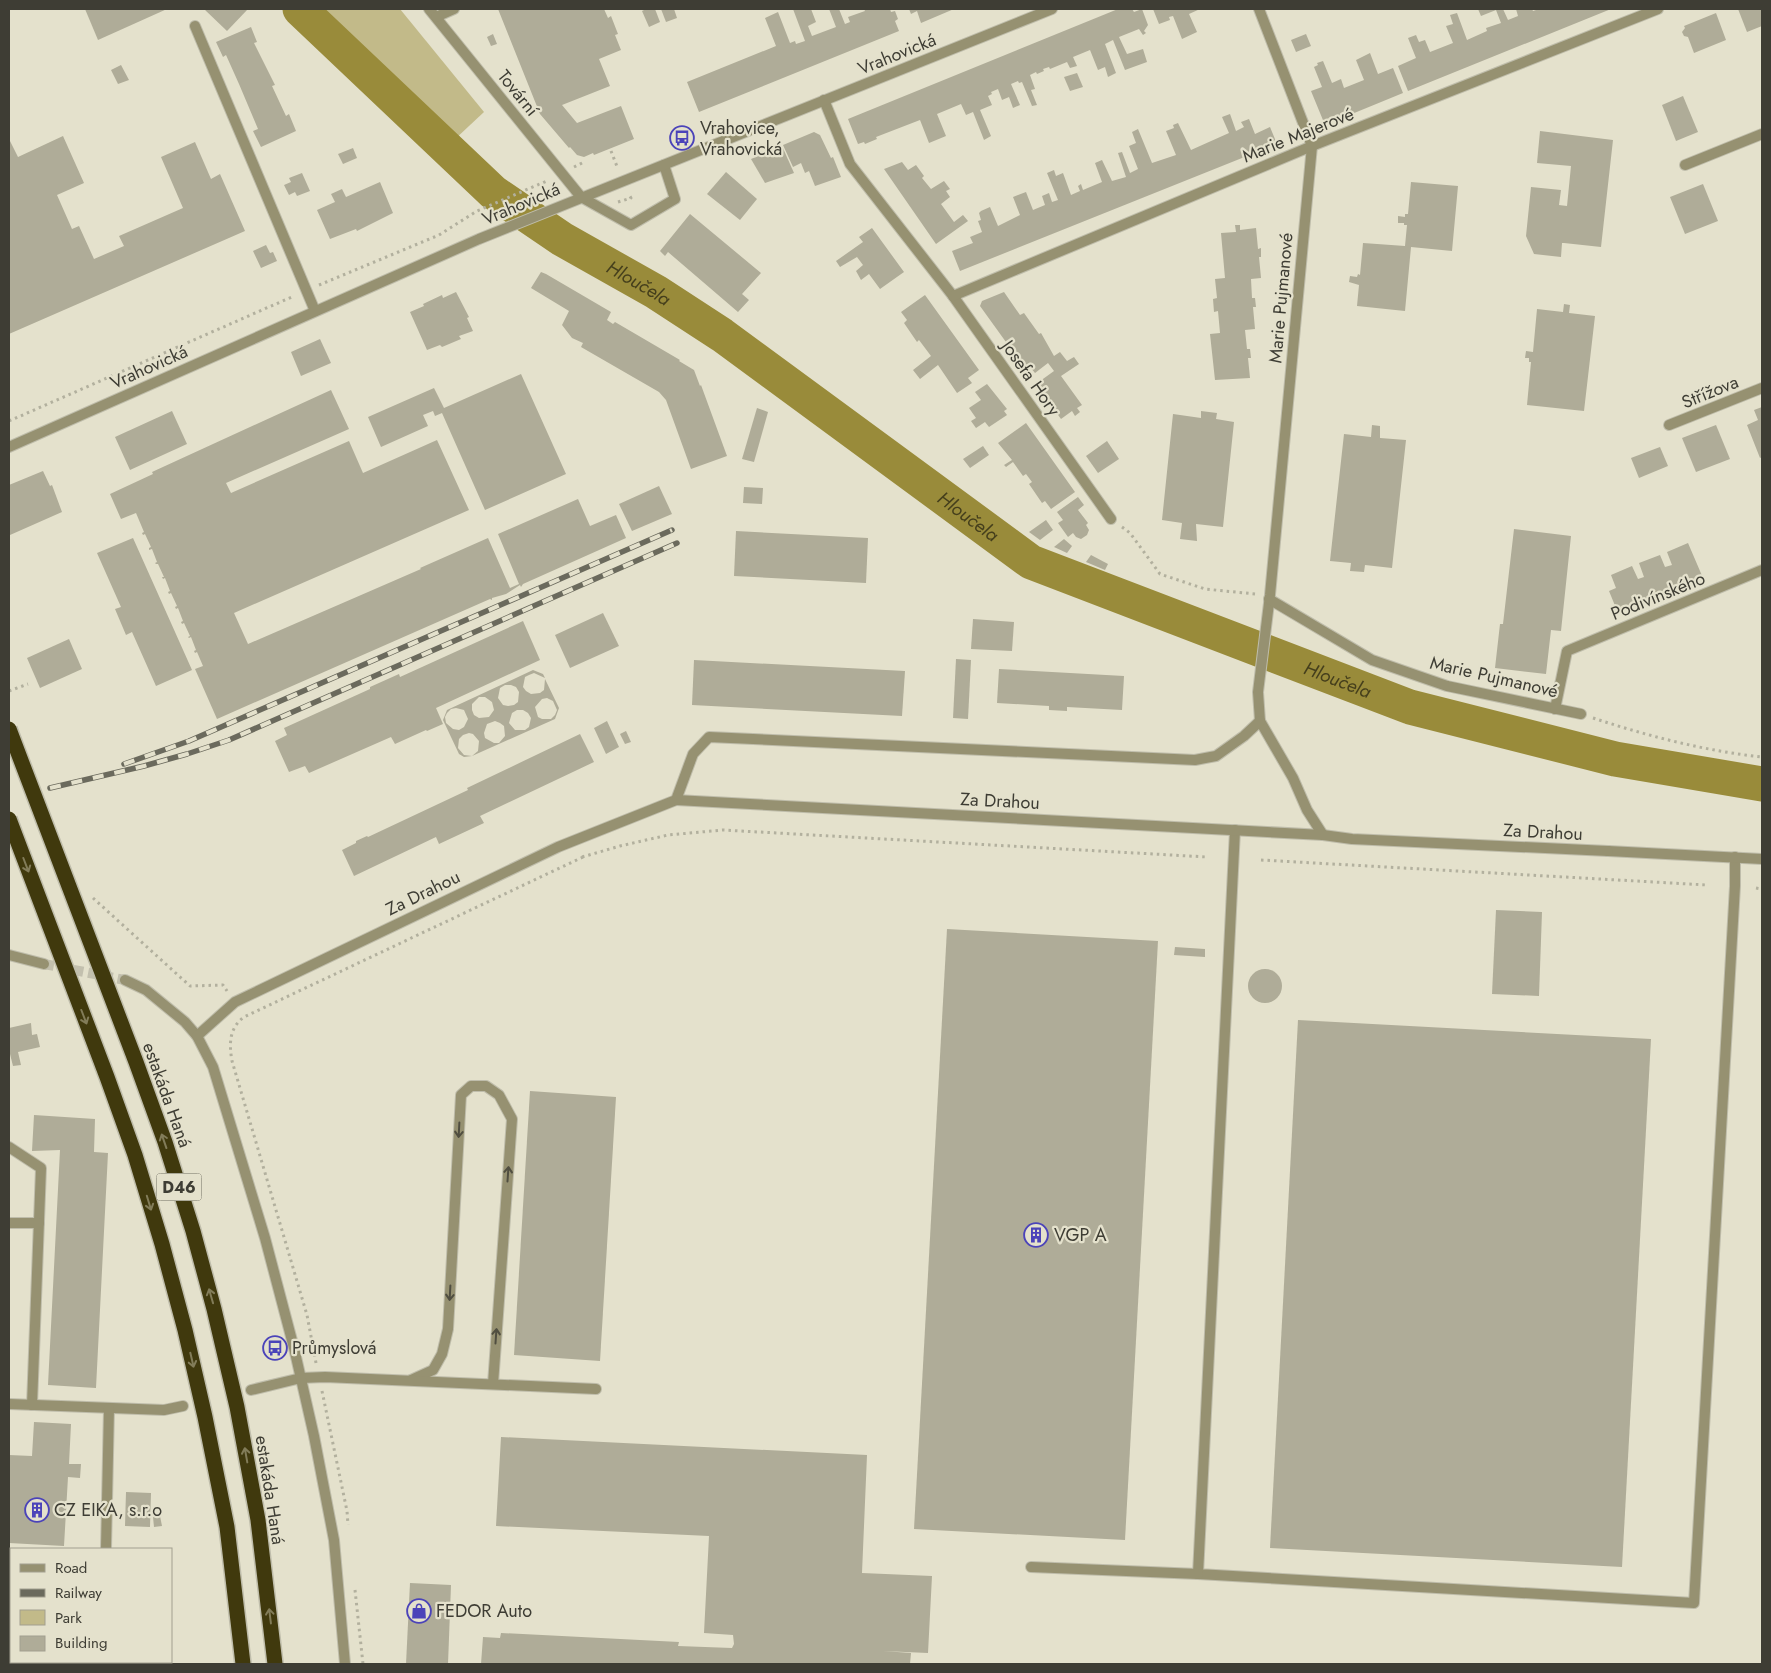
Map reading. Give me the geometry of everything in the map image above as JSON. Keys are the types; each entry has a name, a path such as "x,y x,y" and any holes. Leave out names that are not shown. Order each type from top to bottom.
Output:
{"highway":[{"name":"estakáda Haná","path":"9,729 165,1142 195,1240 214,1309 237,1407 258,1520 274,1664"},
{"name":"D46","path":"9,819 107,1077 135,1155 162,1244 185,1330 223,1509 243,1664"}],"street":[{"path":"432,13 454,9"},
{"name":"Vrahovická","path":"9,447 494,233 1052,9"},
{"name":"Marie Pujmanové","path":"1260,9 1312,146 1269,597 1258,692 1260,721"},
{"name":"Marie Majerové","path":"953,296 1312,146 1658,9"},
{"name":"Tovární","path":"432,13 581,197"},
{"path":"195,26 315,311"},
{"name":"Josefa Hory","path":"824,100 850,164 953,296 1111,519"},
{"path":"1685,165 1762,134"},
{"path":"581,197 631,224 675,199 664,165"},
{"name":"Střížova","path":"1669,426 1762,388"},
{"name":"Podivínského","path":"1555,709 1566,652 1762,570"},
{"name":"Marie Pujmanové","path":"1269,597 1372,660 1447,686 1581,714"},
{"path":"676,800 693,754 709,737 1195,760 1216,756 1244,736 1260,721 1293,778 1306,810 1323,835"},
{"name":"Za Drahou","path":"197,1036 235,1002 558,847 676,800 1323,835 1352,839 1762,859"},
{"path":"1198,1574 1235,830"},
{"path":"1031,1567 1198,1574 1694,1603 1735,857"},
{"path":"9,955 44,964"},
{"path":"125,980 136,984 158,999 185,1022 197,1036 213,1067 265,1238 301,1378 334,1540 345,1664"},
{"path":"411,1380 432,1370 442,1354 448,1329 461,1095 471,1086 486,1086 500,1095 512,1119 493,1384"},
{"path":"9,1147 41,1168 32,1405"},
{"path":"9,1223 39,1223"},
{"path":"251,1390 301,1378 325,1377 596,1389"},
{"path":"9,1404 164,1410 183,1406"},
{"path":"106,1548 109,1408"}],"path":[{"path":"9,421 306,290 439,235 477,210 537,186"},
{"path":"1111,519 1130,533 1160,574 1205,589 1269,597"},
{"path":"9,691 28,684"},
{"path":"1581,714 1640,734 1762,757"},
{"path":"90,895 190,986 223,985 244,1017 583,857 668,835 723,830 1207,857"},
{"path":"558,847 583,857"},
{"path":"1261,860 1707,885"},
{"path":"1756,888 1762,888"}],"green space":[{"path":"282,9 400,9 484,112 438,155"}],"building":[{"path":"85,9 167,9 98,40"},
{"path":"204,9 248,9 227,31"},
{"path":"498,9 604,9 608,18 611,16 618,34 615,35 621,50 599,59 610,86 562,105 577,123 621,106 634,139 594,155 593,153 584,157 577,155 569,148 540,114"},
{"path":"655,9 660,22 649,27 642,11"},
{"path":"661,9 674,9 677,18 666,22"},
{"path":"793,9 811,9 816,22 808,26 812,36 836,27 829,9 839,9 845,24 850,22 848,17 865,11 864,9 890,9 891,12 895,11 898,19 895,21 899,31 699,112 687,82 776,46 765,18 778,12 790,43 795,41 796,44 805,41"},
{"path":"909,9 954,9 921,23 917,11 911,14"},
{"path":"1118,9 1132,9 1134,12 1142,9 1148,25 1144,31 1146,33 1143,35 1139,29 1119,37 1127,54 1143,49 1147,62 1125,70 1113,40 1105,44 1116,73 1108,77 1105,67 1098,70 1090,50 1073,57 1077,66 1070,68 1067,62 1030,75 1035,89 1031,90 1037,105 1032,106 1022,82 1019,83 1018,81 1011,84 1020,105 1013,108 1009,97 1002,100 998,89 991,92 992,94 988,96 992,105 980,110 991,136 984,140 973,112 966,115 961,104 937,114 946,136 929,143 920,120 876,137 877,139 865,144 864,142 858,144 848,119"},
{"path":"1153,9 1200,9 1189,14 1197,32 1182,39 1173,16 1169,17 1170,20 1159,24"},
{"path":"1478,9 1503,9 1508,20 1518,16 1516,9 1532,9 1533,11 1539,9 1611,9 1408,91 1398,66 1416,58 1408,38 1416,35 1419,42 1425,40 1430,52 1453,43 1446,26 1453,24 1450,15 1457,13 1467,40 1487,31 1486,28 1501,23 1496,10 1481,16"},
{"path":"1738,9 1762,9 1762,26 1747,32"},
{"path":"1716,13 1726,40 1694,53 1688,37 1684,36 1682,32 1685,28 1684,26"},
{"path":"251,27 257,42 254,43 275,85 272,86 286,116 289,114 296,131 261,147 253,131 258,129 239,84 226,55 223,57 216,42"},
{"path":"493,34 497,44 491,46 487,37"},
{"path":"1306,34 1311,46 1296,52 1291,40"},
{"path":"1370,53 1378,74 1393,68 1403,93 1325,125 1311,91 1322,87 1314,67 1318,65 1317,63 1323,61 1332,83 1341,79 1344,88 1364,80 1356,60"},
{"path":"121,65 129,80 118,84 111,70"},
{"path":"1077,73 1083,87 1070,91 1064,77"},
{"path":"1683,96 1698,132 1676,141 1662,105"},
{"path":"1230,114 1236,131 1244,127 1241,122 1249,119 1255,134 1270,127 1277,144 960,271 952,251 973,243 970,237 982,232 978,221 981,220 979,213 981,211 990,207 998,226 1020,215 1013,197 1026,192 1033,210 1045,205 1042,196 1049,193 1052,202 1058,200 1047,173 1054,170 1056,176 1063,173 1071,195 1080,191 1078,186 1081,184 1083,190 1102,182 1095,163 1102,160 1112,181 1126,177 1118,153 1122,152 1130,173 1138,169 1129,146 1136,143 1132,132 1138,129 1152,163 1176,155 1166,131 1174,128 1173,125 1178,123 1191,150 1229,133 1222,117"},
{"path":"1540,131 1613,140 1601,247 1562,243 1561,257 1534,254 1526,236 1531,187 1561,190 1559,205 1567,206 1571,166 1537,163"},
{"path":"814,132 820,135 831,158 833,157 841,177 815,186 809,171 805,173 801,163 793,167 783,145"},
{"path":"63,136 84,183 57,195 72,229 79,226 94,259 124,246 119,236 183,208 161,157 195,142 211,179 220,174 245,231 9,334 9,139 18,157"},
{"path":"782,146 794,173 765,183 751,159"},
{"path":"353,148 357,158 343,164 338,154"},
{"path":"902,162 908,170 916,165 924,176 922,178 931,189 944,181 950,189 946,191 950,197 941,204 954,222 963,215 968,221 936,244 884,169"},
{"path":"726,172 757,199 740,220 707,194"},
{"path":"302,173 310,191 297,196 295,192 289,195 284,185 291,182 289,178"},
{"path":"380,182 393,213 357,231 356,229 330,239 317,210 335,202 331,194 342,189 346,197"},
{"path":"1411,182 1458,186 1452,251 1411,247 1405,311 1357,306 1359,285 1349,282 1350,276 1357,277 1358,274 1360,275 1363,243 1405,246 1407,225 1398,223 1398,216 1405,217 1405,214 1408,214"},
{"path":"1703,184 1718,221 1685,234 1670,197"},
{"path":"690,214 761,273 742,294 749,300 738,312 668,252 665,256 660,251"},
{"path":"1235,225 1240,225 1240,230 1256,228 1258,249 1261,248 1261,257 1259,257 1261,278 1251,279 1252,298 1255,298 1256,307 1253,307 1255,329 1245,330 1247,349 1250,349 1251,358 1248,358 1250,378 1215,380 1210,334 1220,333 1218,311 1214,312 1213,299 1217,298 1215,279 1225,278 1221,233 1236,232"},
{"path":"872,228 904,272 880,289 869,274 861,280 856,271 863,265 857,257 840,267 836,261 863,242 859,237"},
{"path":"266,245 270,253 273,252 277,261 261,268 253,251"},
{"path":"541,272 611,312 607,320 613,324 615,322 694,370 727,456 691,469 666,400 659,392 581,347 583,343 572,338 562,325 569,311 531,288"},
{"path":"456,292 469,317 467,318 473,331 459,336 461,339 442,347 440,345 427,350 410,312 442,295 443,298"},
{"path":"1004,292 1020,315 1024,313 1039,334 1041,333 1054,356 1060,352 1067,361 1074,357 1079,364 1061,376 1082,405 1077,408 1080,412 1075,416 1072,411 1061,419 1036,384 1054,371 1048,363 1035,373 1030,367 1026,370 980,306 982,301"},
{"path":"925,295 979,370 968,378 972,383 957,393 938,365 920,379 913,370 931,356 919,340 917,342 904,323 907,320 901,312"},
{"path":"1564,304 1570,305 1569,313 1595,316 1584,411 1527,405 1531,362 1529,362 1529,358 1525,358 1526,351 1533,352 1537,309 1563,312"},
{"path":"320,339 331,363 301,376 291,352"},
{"path":"521,374 566,474 485,510 442,413 435,416 433,411 423,415 428,426 381,447 368,417 434,388 444,408"},
{"path":"987,384 1007,409 1004,411 1007,415 989,427 985,422 976,428 971,421 976,418 969,408 981,400 975,392"},
{"path":"331,390 349,429 226,483 231,493 349,441 363,473 437,440 469,510 234,613 248,644 488,538 510,588 519,584 498,534 578,499 590,526 616,515 626,538 523,584 521,587 520,585 506,594 492,598 492,600 490,599 217,719 195,669 203,666 197,652 195,653 194,651 196,650 191,637 188,637 190,636 184,623 182,624 181,622 183,621 178,608 176,609 175,607 177,606 171,593 169,594 168,592 170,591 165,578 163,579 162,577 164,577 158,564 155,563 157,562 152,549 149,550 151,547 145,534 143,535 142,533 144,532 136,513 121,519 110,494 153,474 152,472"},
{"path":"1762,407 1762,457 1760,458 1747,425 1758,420 1754,410"},
{"path":"757,408 768,412 754,462 742,459"},
{"path":"172,411 187,444 130,470 115,437"},
{"path":"1201,411 1217,413 1216,419 1234,422 1223,527 1196,524 1197,541 1180,539 1182,523 1162,520 1173,414 1201,418"},
{"path":"1026,423 1075,492 1051,509 1045,501 1042,503 1029,484 1032,482 1026,474 1023,476 1013,462 1006,467 1004,465 1012,460 998,443"},
{"path":"1372,425 1380,426 1380,438 1406,440 1392,568 1365,565 1364,572 1350,571 1351,563 1330,561 1344,434 1371,437"},
{"path":"1716,425 1730,459 1696,472 1682,438"},
{"path":"1107,441 1119,459 1098,473 1086,456"},
{"path":"983,446 989,455 970,468 963,459"},
{"path":"1660,447 1668,466 1639,478 1631,458"},
{"path":"43,471 50,486 52,485 62,512 10,535 9,485"},
{"path":"659,486 672,514 632,531 619,504"},
{"path":"744,487 763,488 762,504 743,503"},
{"path":"1078,497 1084,505 1078,510 1088,523 1086,525 1089,530 1087,535 1081,539 1073,533 1068,537 1058,523 1063,520 1057,512"},
{"path":"1046,520 1053,530 1040,540 1029,532"},
{"path":"1514,529 1571,536 1561,631 1551,630 1546,674 1495,668 1500,624 1503,624"},
{"path":"736,531 868,538 866,583 734,576"},
{"path":"133,538 192,670 156,686 132,632 126,635 115,609 121,607 97,553"},
{"path":"1064,539 1072,546 1067,553 1054,547"},
{"path":"1688,543 1703,578 1618,613 1609,591 1616,588 1611,575 1632,566 1638,579 1644,577 1639,563 1660,555 1665,567 1672,565 1667,552"},
{"path":"1091,555 1108,564 1105,570 1086,562"},
{"path":"603,613 619,646 570,668 555,635"},
{"path":"973,619 1014,622 1012,651 971,649"},
{"path":"523,621 540,660 436,708 443,724 395,744 391,737 309,773 305,766 289,772 275,741 287,735 284,728 399,674 400,677"},
{"path":"69,639 82,669 40,688 27,658"},
{"path":"956,659 971,660 968,719 953,718"},
{"path":"694,660 905,671 902,716 692,705"},
{"path":"999,669 1124,676 1122,710 1067,707 1067,711 1049,710 1049,706 997,703"},
{"path":"533,670 543,674 545,678 534,673 529,675 525,677 523,687 531,694 540,693 544,690 545,679 559,708 555,719 472,756 464,757 459,754 443,720 447,710","holes":["505,685 516,687 519,692 518,702 514,705 503,705 498,698 500,688","479,697 485,697 492,702 494,710 489,717 479,718 474,715 472,704","547,698 553,701 557,710 551,719 542,719 538,717 535,707 542,699","451,709 464,710 468,719 464,727 459,730 453,729 446,723 445,717","517,710 523,710 531,718 529,727 525,730 515,730 509,723 512,713","495,721 504,726 505,736 499,743 494,743 485,738 484,733 487,724","473,734 479,741 478,751 472,756 464,755 458,748 459,739 463,735"]},
{"path":"607,721 619,747 606,754 594,728"},
{"path":"626,731 631,742 625,744 620,734"},
{"path":"580,734 594,762 480,816 484,823 439,844 436,837 354,876 342,850 356,843 356,841 468,790 467,788"},
{"path":"1496,910 1542,912 1539,996 1492,994"},
{"name":"VGP A","path":"947,929 1158,941 1125,1540 914,1529"},
{"path":"1175,947 1205,949 1205,957 1174,955"},
{"path":"1265,969 1277,974 1282,986 1277,998 1265,1003 1253,998 1248,986 1253,974"},
{"path":"1298,1020 1651,1039 1622,1567 1270,1548"},
{"path":"31,1023 32,1035 37,1034 40,1047 18,1052 21,1065 13,1066 9,1054 9,1028"},
{"path":"530,1091 616,1097 600,1361 514,1355"},
{"path":"34,1115 95,1119 94,1152 108,1153 96,1388 48,1385 60,1150 32,1151"},
{"name":"CZ EIKA, s.r.o","path":"34,1422 71,1424 69,1464 81,1464 80,1478 68,1477 64,1546 9,1543 9,1455 32,1456"},
{"path":"501,1437 867,1455 862,1573 932,1576 928,1653 883,1651 911,1653 910,1664 481,1664 483,1637 500,1638 501,1633 679,1642 678,1646 732,1648 734,1644 733,1635 704,1633 709,1536 496,1526"},
{"path":"126,1492 151,1493 150,1527 125,1526"},
{"path":"160,1516 162,1526 154,1527 153,1517"},
{"path":"410,1583 451,1585 448,1664 406,1664"}],"waterway":[{"name":"Hloučela","path":"300,9 493,192 562,239 656,292 722,335 1031,562 1410,707 1615,759 1762,784"}],"tunnel":[{"path":"44,964 125,980"}],"railway":[{"path":"124,764 189,741 672,530"},
{"path":"50,788 144,766 229,740 677,543"}],"place":[{"name":"Vrahovice, Vrahovická","path":"682,138"},
{"name":"VGP A","path":"1036,1235"},
{"name":"Průmyslová","path":"275,1348"},
{"name":"CZ EIKA, s.r.o","path":"37,1510"},
{"name":"FEDOR Auto","path":"419,1611"}]}
